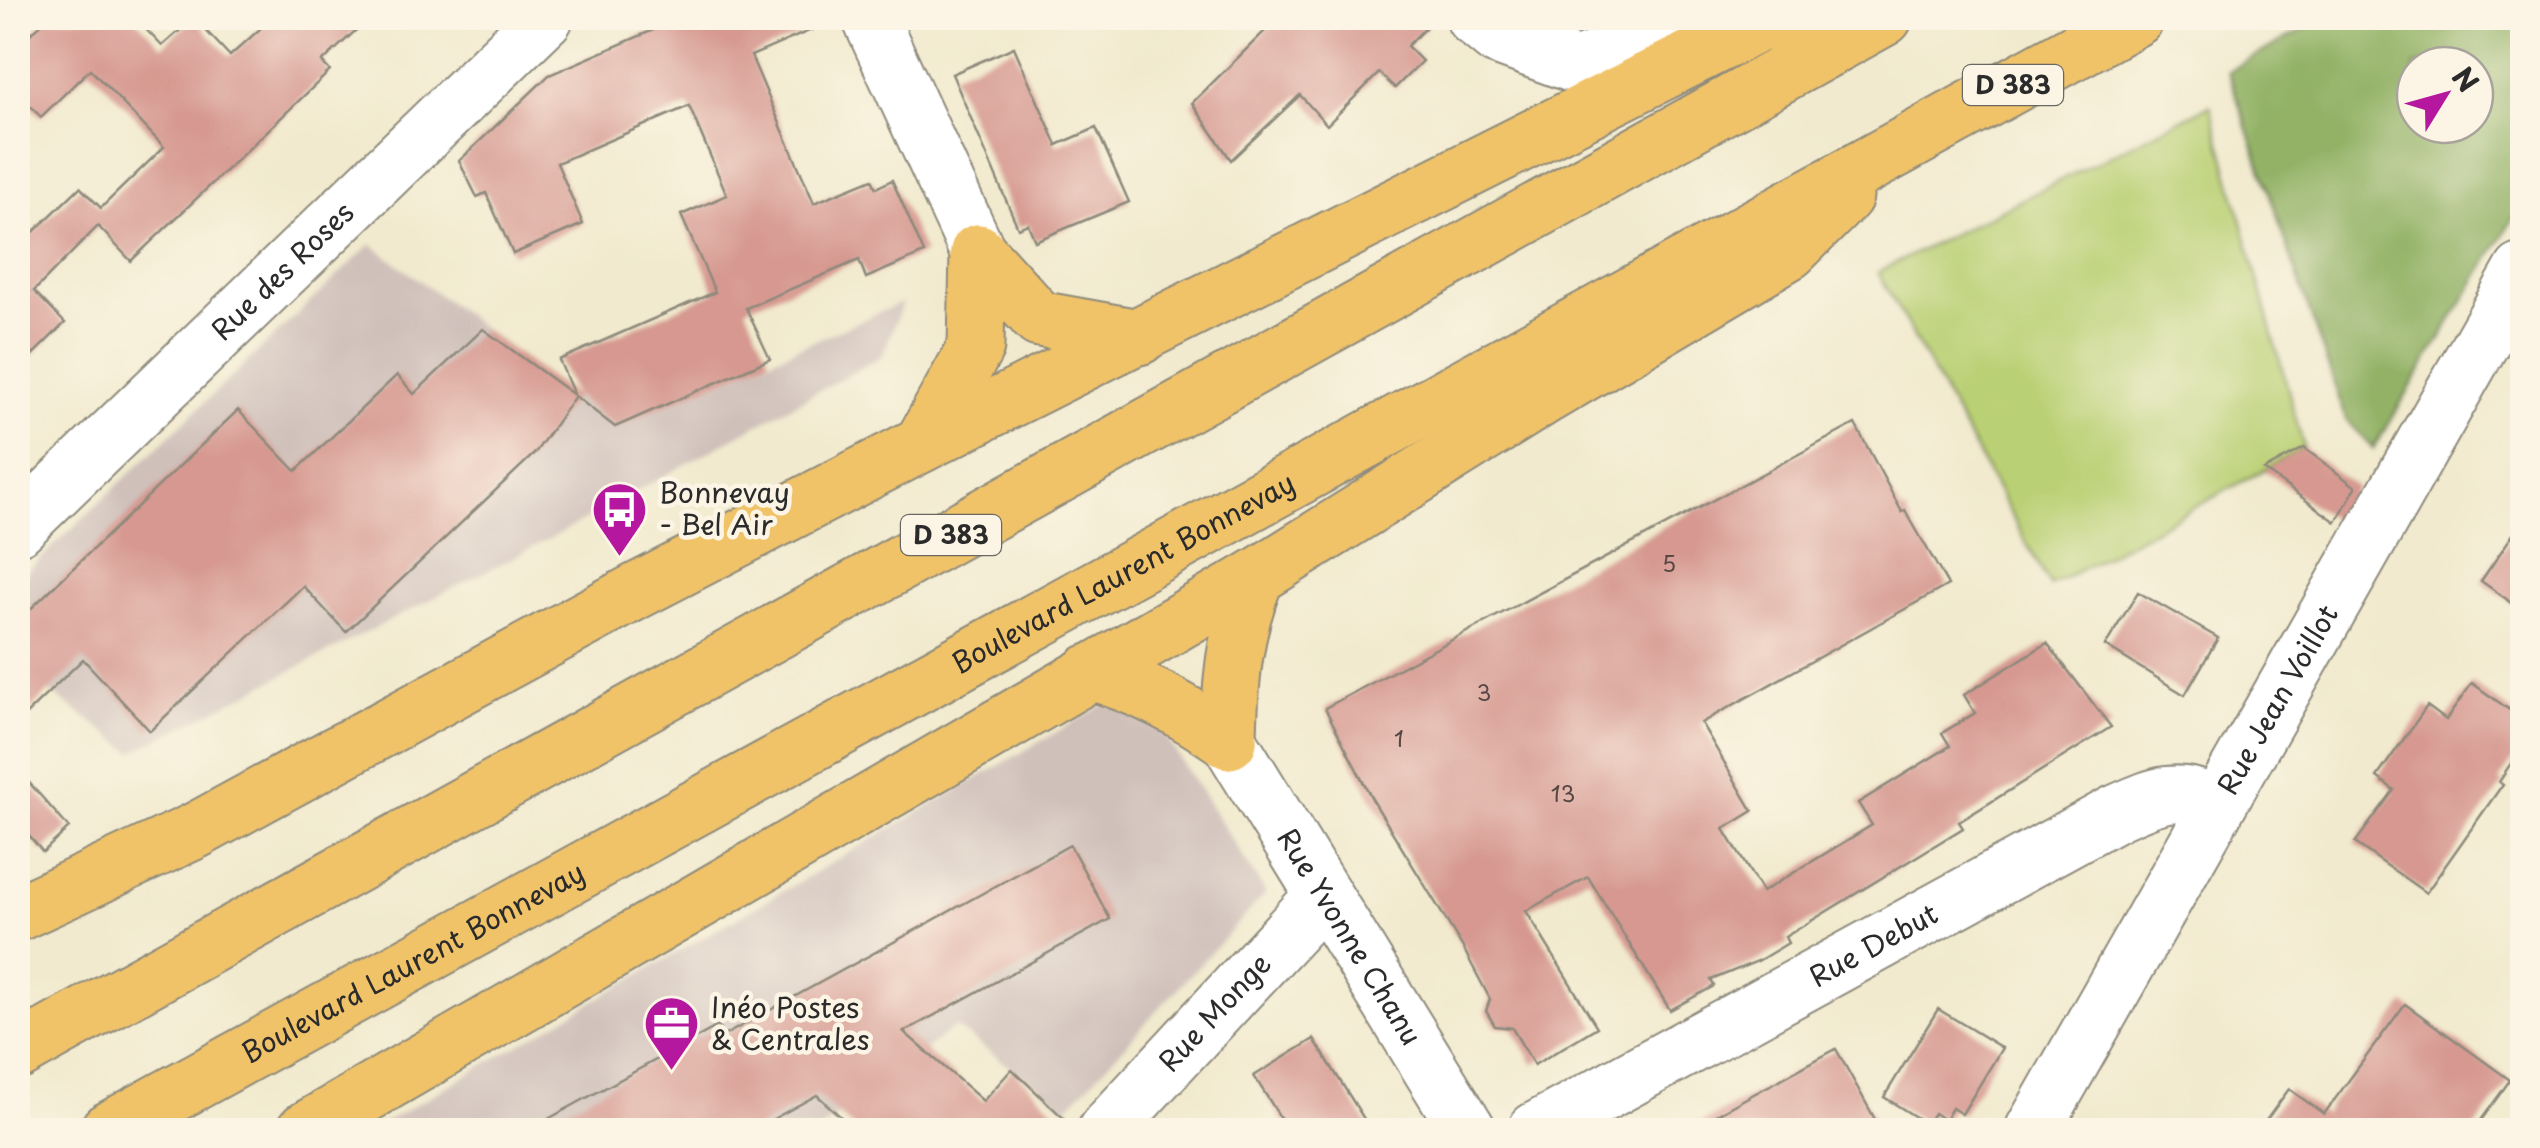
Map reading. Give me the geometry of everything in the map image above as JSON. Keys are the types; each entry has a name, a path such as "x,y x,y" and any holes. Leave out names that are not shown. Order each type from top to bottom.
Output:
{"highway":[{"path":"18,914 195,832 637,591 922,444 1704,52 1782,18"},
{"name":"D 383","path":"18,1052 1884,18"},
{"name":"Boulevard Laurent Bonnevay","path":"108,1130 2136,18"},
{"path":"305,1130 1256,577 1547,395 1790,251 1890,152"},
{"path":"978,252 1040,319 1139,337"},
{"path":"922,444 976,347 978,252"},
{"path":"1230,742 1230,675 1238,623 1256,577"},
{"path":"1090,672 1136,685 1177,706 1230,742"}],"street":[{"name":"Rue des Roses","path":"20,519 545,18"},
{"path":"870,18 978,252"},
{"path":"1474,18 1497,37 1577,66 1646,40 1686,18"},
{"name":"Rue Jean Voillot","path":"2033,1130 2522,271"},
{"name":"Rue Yvonne Chanu","path":"1230,742 1468,1130"},
{"name":"Rue Debut","path":"1536,1130 2116,813 2159,794 2181,791 2197,794 2216,807"},
{"name":"Rue Monge","path":"1106,1130 1323,896"}],"shaded area":[{"path":"371,244 615,427 903,302 882,356 559,534 133,752 18,669 18,580"},
{"path":"1134,687 1266,893 1067,1108 955,1027 819,1130 372,1130"}],"green space":[{"path":"2324,18 2522,18 2522,204 2373,449 2346,419 2228,71"},
{"path":"2210,105 2304,448 2050,586 1878,272"}],"building":[{"path":"48,18 135,18 162,46 194,18 230,56 272,18 369,18 322,62 330,71 131,261 98,226 34,291 65,323 18,369 18,247 80,187 101,208 164,147 90,69 41,117 18,93 18,45"},
{"path":"681,18 839,18 751,56 814,203 872,179 876,188 892,180 924,253 866,278 859,260 746,308 770,359 615,427 575,396 535,453 346,632 303,586 150,731 83,659 18,722 18,621 238,410 296,471 397,375 414,394 483,329 574,395 559,360 715,292 681,215 727,195 689,106 557,163 583,224 513,254 486,193 477,197 459,161 549,75"},
{"path":"1278,18 1435,18 1407,46 1422,61 1395,88 1379,73 1327,125 1300,95 1231,160 1192,103"},
{"path":"1014,47 1057,145 1096,128 1129,202 1035,241 1028,224 1018,228 952,74"},
{"path":"1855,424 1902,512 1905,510 1948,585 1701,723 1753,811 1724,829 1762,892 1872,825 1858,803 1950,746 1942,733 1975,713 1964,695 2047,643 2111,727 1959,822 1963,828 1785,937 1788,943 1758,961 1711,980 1714,986 1670,1010 1588,877 1526,911 1597,1027 1534,1065 1512,1028 1495,1026 1486,1011 1490,999 1462,946 1372,799 1325,708"},
{"path":"2304,448 2356,487 2336,522 2264,470"},
{"path":"2522,521 2522,610 2481,581"},
{"path":"2138,592 2218,638 2185,695 2105,646"},
{"path":"2472,683 2522,719 2522,747 2499,781 2503,784 2426,893 2355,843 2394,790 2377,777 2427,706 2446,720"},
{"path":"18,770 69,828 43,852 18,823"},
{"path":"1070,845 1110,919 904,1032 983,1101 1012,1069 1076,1130 855,1130 817,1095 753,1130 528,1130 718,1026 723,1036"},
{"path":"2405,1004 2510,1080 2474,1130 2259,1130 2289,1089 2324,1114"},
{"path":"1938,1009 2002,1048 1962,1114 1952,1108 1945,1120 1934,1113 1927,1124 1884,1097"},
{"path":"1314,1039 1371,1130 1288,1130 1254,1076"},
{"path":"1836,1049 1881,1130 1688,1130"}],"place":[{"name":"Bonnevay - Bel Air","path":"620,558"},
{"name":"Inéo Postes & Centrales","path":"672,1073"}]}
